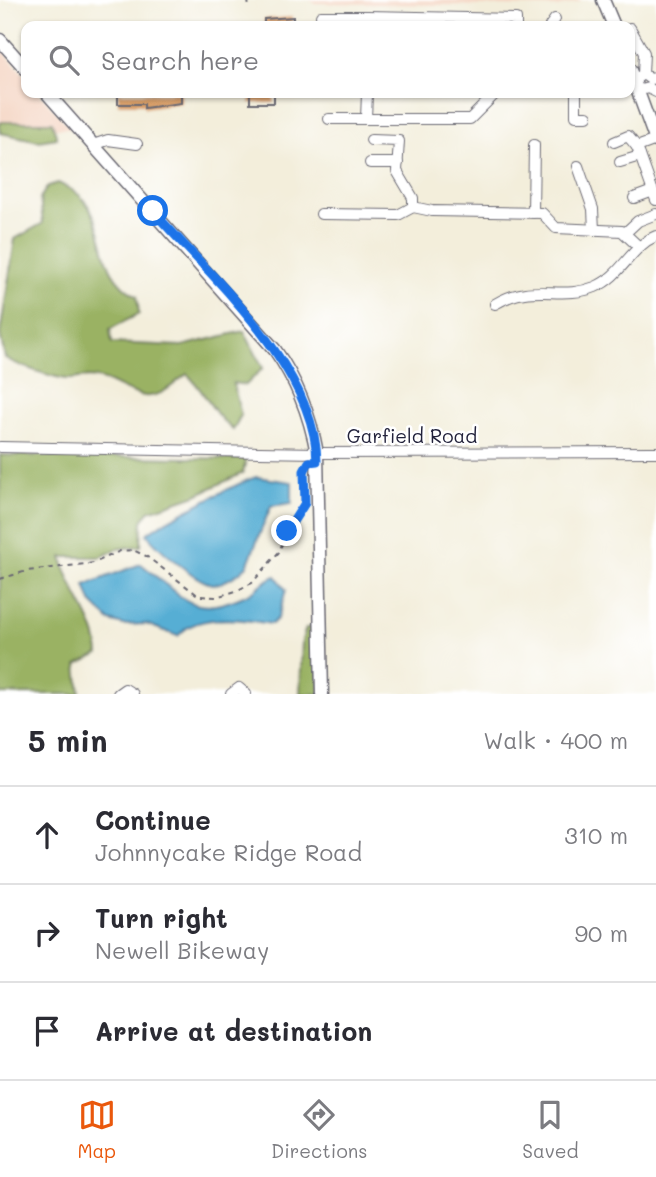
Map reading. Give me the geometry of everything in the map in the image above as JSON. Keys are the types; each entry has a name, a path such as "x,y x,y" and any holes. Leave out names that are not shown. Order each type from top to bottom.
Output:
{"main road":[{"path":"603,0 612,21"},
{"path":"0,40 21,63"},
{"path":"635,80 656,141"},
{"path":"51,98 275,350 298,388 313,431 317,457 323,694"}],"street":[{"path":"321,16 367,21 516,21"},
{"path":"635,37 644,53 635,80"},
{"path":"635,80 650,79 655,86"},
{"path":"635,80 655,86"},
{"path":"366,119 367,98"},
{"path":"329,119 470,119 491,98"},
{"path":"576,98 576,116 587,116"},
{"path":"614,142 628,136 638,151 654,195 634,198"},
{"path":"93,145 108,140 137,144"},
{"path":"371,140 399,141 397,171 413,198 413,207"},
{"path":"620,162 656,141"},
{"path":"533,213 534,145"},
{"path":"370,163 398,163"},
{"path":"578,166 593,209 594,230"},
{"path":"321,214 398,215 413,207 432,211 542,213 556,228 625,233 638,247"},
{"path":"625,233 638,221 656,214"},
{"path":"495,304 508,296 531,290 591,289 609,281 638,247 656,236"},
{"name":"Garfield Road","path":"0,447 317,457 656,452"},
{"path":"118,694 125,688 133,694"},
{"path":"231,694 239,688 246,694"}],"path":[{"path":"248,1 249,8"},
{"path":"0,579 27,571 94,563 120,551 133,550 146,556 199,596 216,597 236,591 252,583 279,552 287,531 305,503 305,468 317,457"}],"shaded area":[{"path":"310,0 581,1 556,7 314,3"},
{"path":"0,47 21,71 21,98 43,98 70,128 0,129"}],"green space":[{"path":"0,122 52,122 57,138 39,141 0,133"},
{"path":"58,183 80,196 91,210 114,275 137,296 139,314 110,329 112,343 182,346 244,331 263,368 246,385 233,383 241,415 233,430 187,374 157,395 145,396 98,378 70,379 44,374 5,358 0,334 15,239 43,223 40,198 48,186"},
{"path":"0,455 246,459 243,473 196,495 149,511 142,521 141,546 117,549 101,557 62,557 70,582 93,629 99,654 77,665 80,694 0,694"},
{"path":"319,625 320,694 300,694 302,640 306,628"}],"water":[{"path":"257,477 292,482 292,503 271,506 247,566 227,580 214,584 198,578 168,555 147,534 199,504"},
{"path":"141,564 179,596 201,605 229,602 248,594 276,576 286,590 278,618 272,624 235,619 209,620 186,628 178,636 146,624 123,625 110,621 91,602 85,585"}],"building":[{"path":"293,17 293,21 264,21"},
{"path":"118,98 181,98 181,103 144,108 144,104 118,104"},
{"path":"250,98 274,98 274,103 250,103"}],"route":[{"path":"153,211 275,350 298,388 313,431 317,461 309,462 305,468 305,503 287,531"}]}
